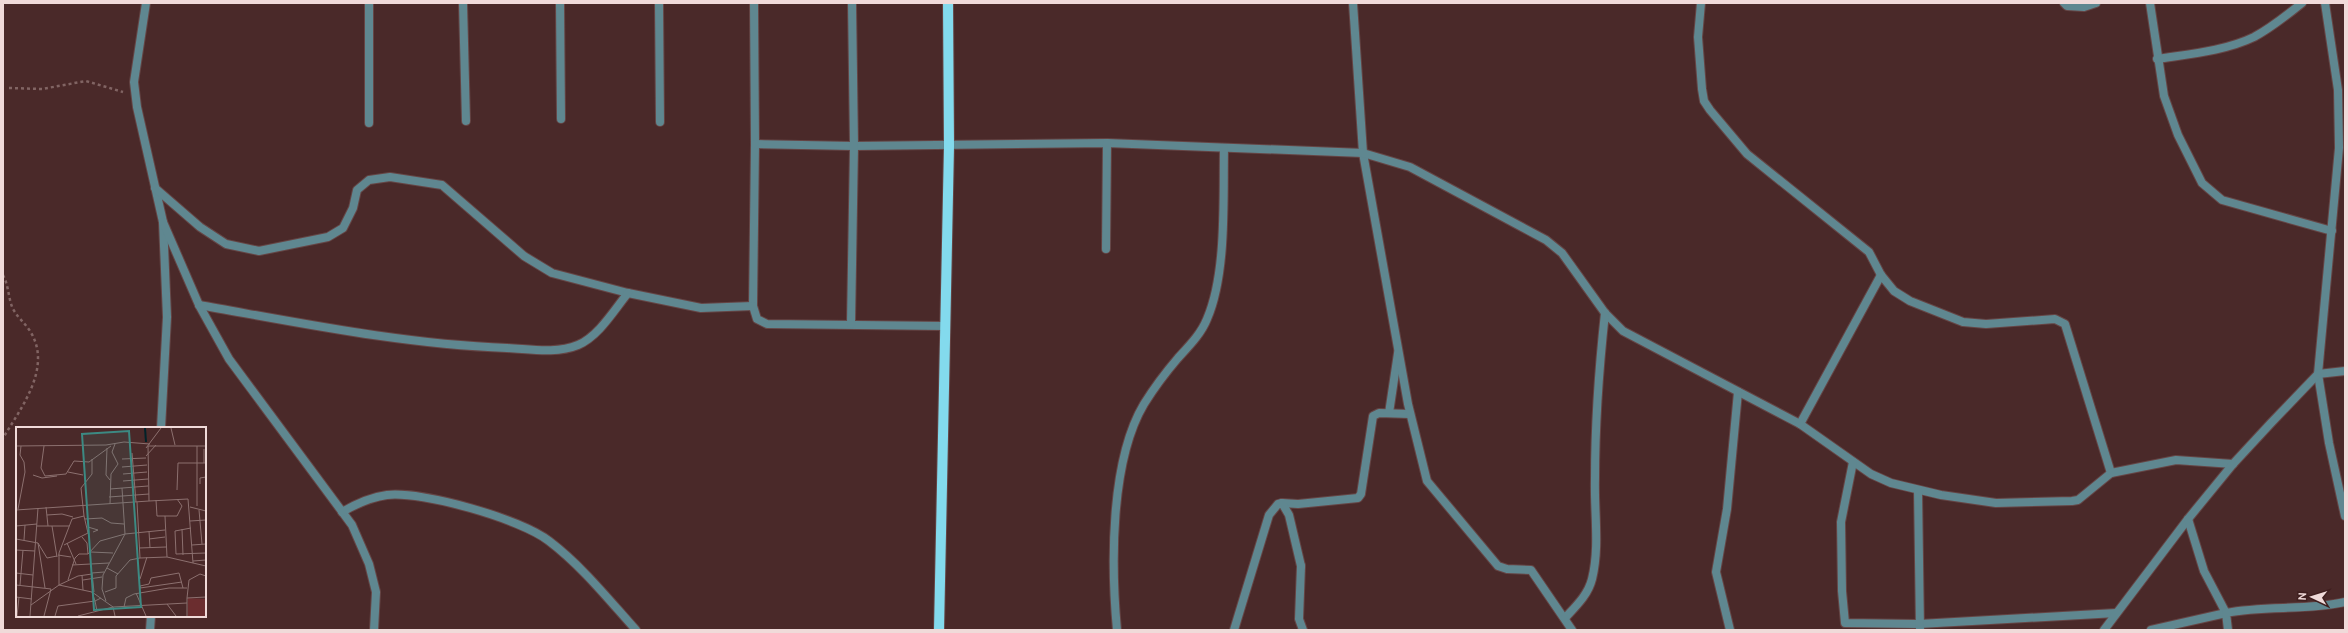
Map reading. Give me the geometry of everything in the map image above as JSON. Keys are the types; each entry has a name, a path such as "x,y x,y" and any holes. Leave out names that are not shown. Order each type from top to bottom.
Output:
{"main road":[{"path":"939,630 949,146 948,3"}],"street":[{"path":"146,3 134,82 155,188 164,222 199,305 229,359 352,525 369,564 376,592 374,630"},
{"path":"369,3 370,123"},
{"path":"463,3 466,121"},
{"path":"560,3 561,119"},
{"path":"659,3 660,122"},
{"path":"754,3 755,144 753,306 757,319 767,324 946,326"},
{"path":"851,324 854,146 852,3"},
{"path":"1353,3 1363,153 1398,353 1410,414 1427,481 1498,566 1507,569 1531,570 1572,630"},
{"path":"1700,3 1698,37 1704,101 1747,154 1869,252 1881,275 1894,291 1910,301 1964,322 1986,324 2055,319 2065,324 2111,473"},
{"path":"2064,3 2067,6 2084,7 2096,3"},
{"path":"2150,3 2157,59 2164,96 2178,135 2202,183 2222,200 2332,231"},
{"path":"2157,59 2219,49 2252,38 2275,24 2302,3"},
{"path":"2325,3 2338,90 2339,148 2318,374 2329,444 2345,516"},
{"path":"755,144 949,146 1107,143 1363,153 1393,160 1410,167 1546,240 1562,253 1605,313 1623,331 1800,424 1871,474 1891,483 1918,490 1996,503 2072,501 2078,500 2111,473 2176,460 2233,464"},
{"path":"1106,249 1107,143"},
{"path":"1117,630 1114,570 1116,516 1128,443 1144,404 1170,368 1200,333 1207,319 1218,272 1223,216 1224,148"},
{"path":"155,188 200,227 226,244 259,251 328,237 343,228 353,208 357,190 369,180 390,177 442,185 524,256 552,273 628,293 701,308 753,306"},
{"path":"161,427 167,317 164,222"},
{"path":"1800,424 1881,275"},
{"path":"199,305 386,338 451,346 557,350 589,339 628,293"},
{"path":"1565,618 1585,596 1592,580 1595,562 1595,470 1599,374 1605,313"},
{"path":"1389,413 1398,353"},
{"path":"2104,630 2116,612 2188,519 2233,464 2318,374 2345,371"},
{"path":"1730,630 1716,572 1727,509 1738,392"},
{"path":"1234,630 1269,515 1278,504 1282,503 1298,504 1358,498 1361,494 1373,416 1379,413 1410,414"},
{"path":"1853,462 1841,522 1844,620 1848,624 1865,627 1919,627 2116,612"},
{"path":"1918,490 1919,627"},
{"path":"342,512 362,502 388,495 434,498 482,512 535,532 549,540 563,553 636,630"},
{"path":"1282,503 1289,515 1302,566 1299,619 1302,630"},
{"path":"2188,519 2204,571 2226,614 2228,630"},
{"path":"2151,630 2250,609 2311,608 2345,602"},
{"path":"150,630 151,617"}],"path":[{"path":"9,88 42,89 86,81 136,94"},
{"path":"3,275 8,284 13,309 30,331 39,360 36,378 3,438"}]}
